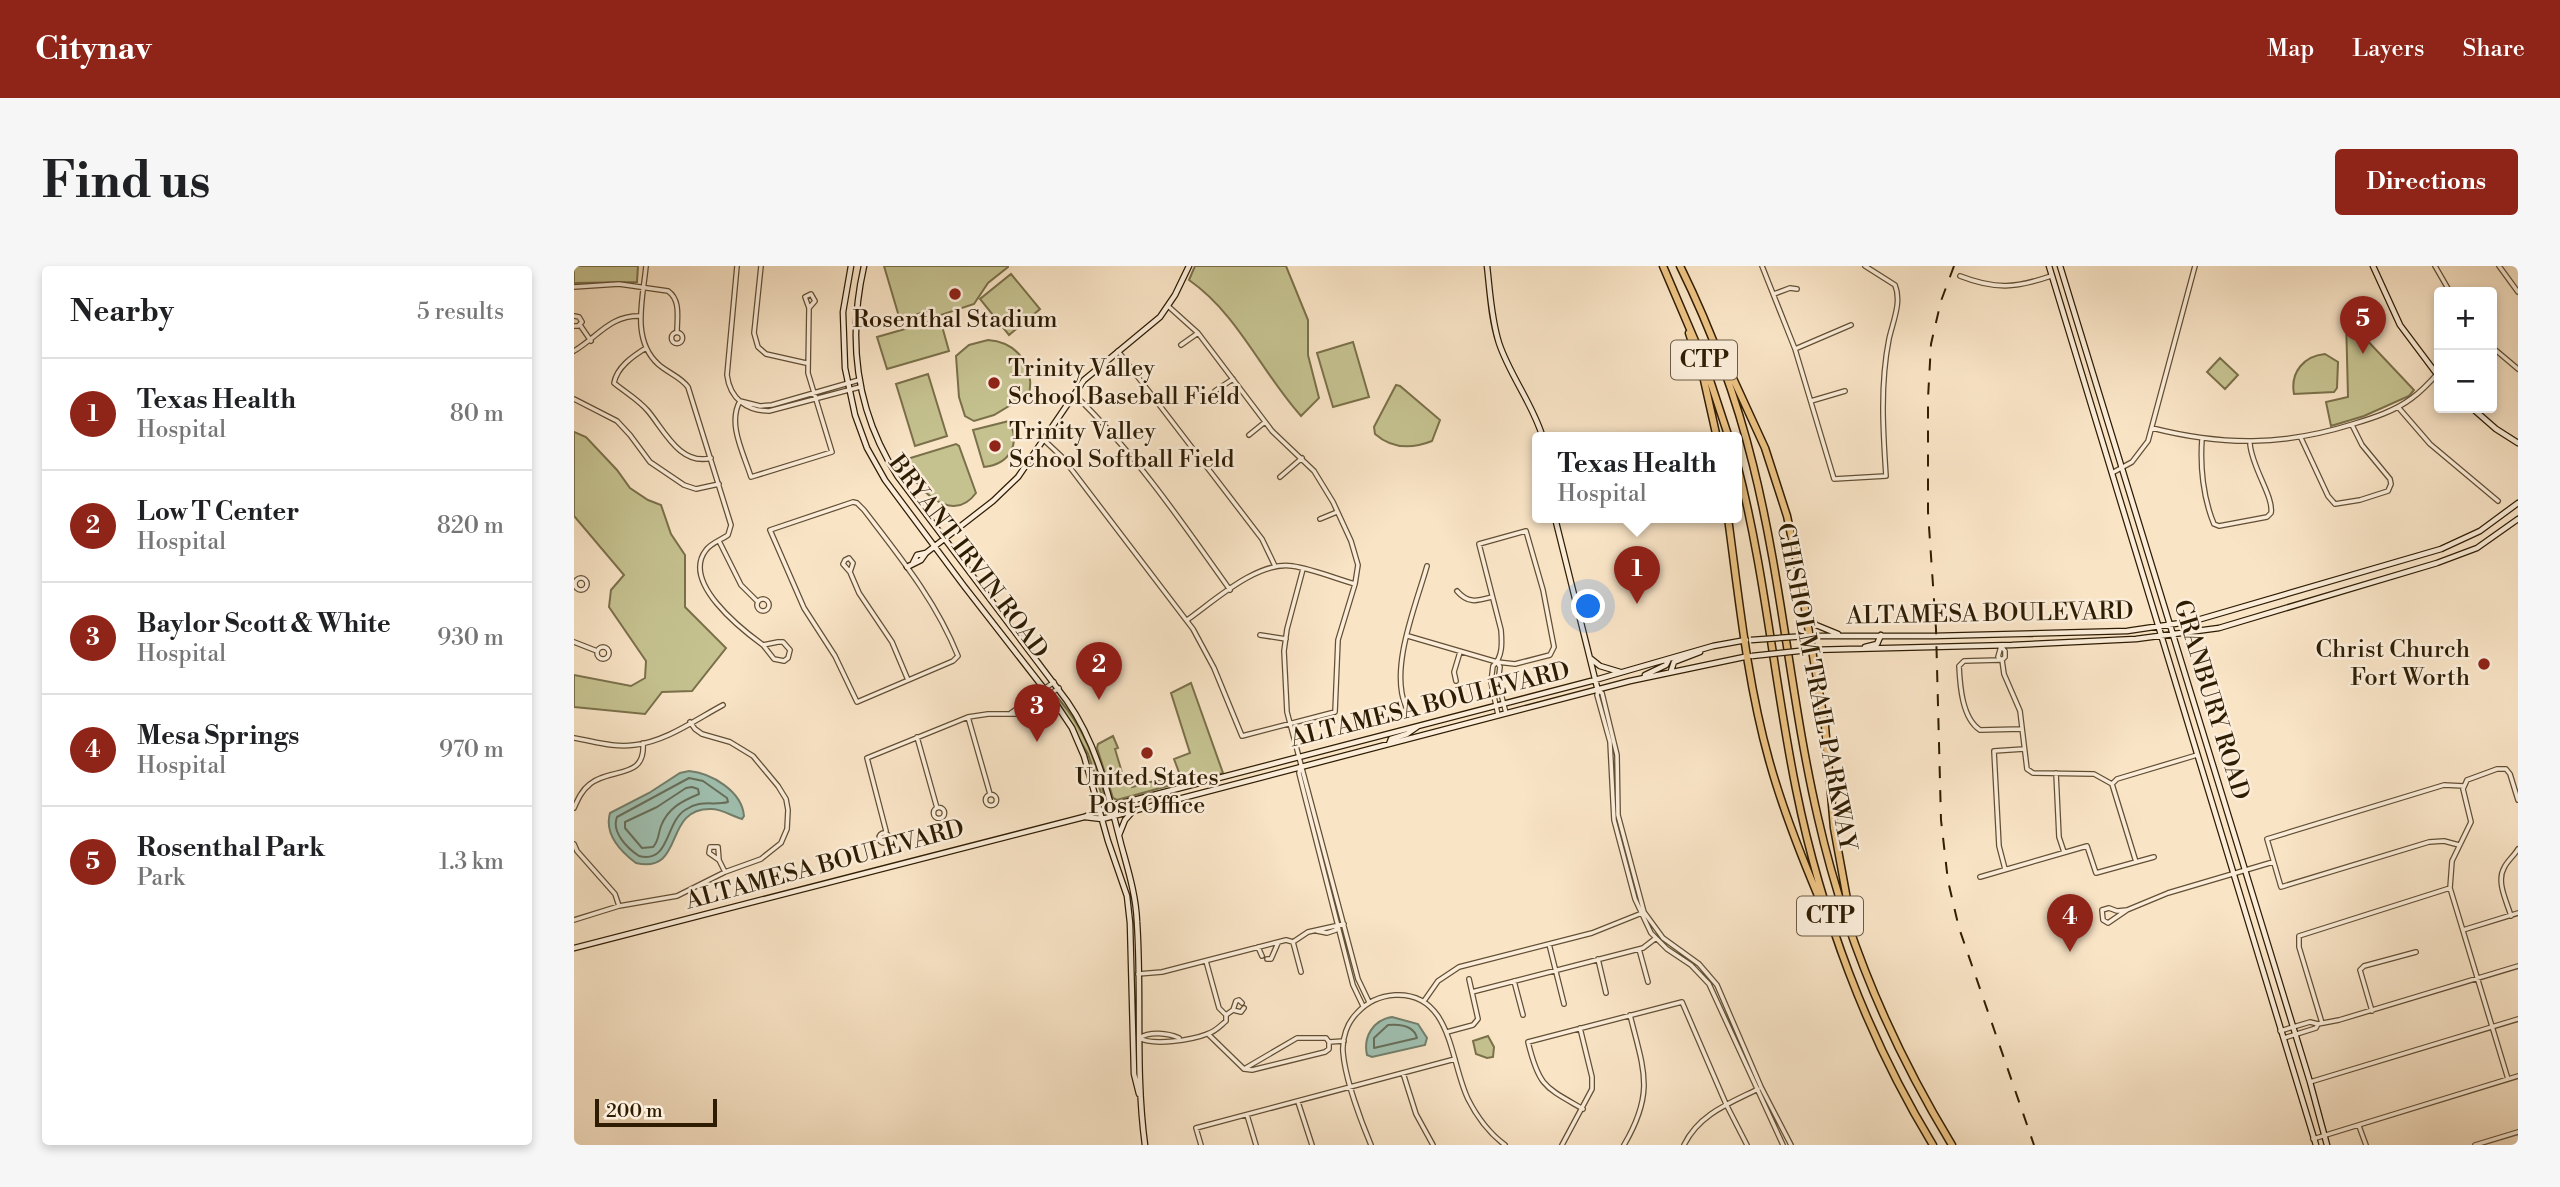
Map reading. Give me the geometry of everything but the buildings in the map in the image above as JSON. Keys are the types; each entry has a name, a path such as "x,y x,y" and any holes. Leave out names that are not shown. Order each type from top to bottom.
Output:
{"highway":[{"name":"CTP","path":"1663,266 1710,377 1727,432"},
{"name":"CHISHOLM TRAIL PARKWAY","path":"1680,266 1726,375 1753,464 1818,817 1832,871 1854,940 1891,1031 1952,1145"},
{"path":"1672,285 1704,380 1716,432"},
{"path":"1702,314 1740,389 1771,464 1787,516 1829,752 1837,846 1854,940"},
{"name":"CHISHOLM TRAIL PARKWAY","path":"1742,486 1797,792 1812,855 1855,987 1889,1063 1933,1145"},
{"path":"1729,523 1768,758 1782,801 1839,944"}],"main road":[{"name":"BRYANT IRVIN ROAD","path":"851,266 842,330 846,382 860,430 877,467 934,547 1045,688 1078,741 1127,896 1137,1038"},
{"name":"BRYANT IRVIN ROAD","path":"864,266 855,315 855,351 860,387 872,428 887,460 1059,688 1091,743 1114,815 1137,920 1137,1038 1134,1074 1142,1104 1145,1145"},
{"path":"907,567 921,560 926,553 1009,487 1084,380 1146,330 1168,306 1189,266"},
{"path":"1487,266 1499,343 1534,412 1541,432"},
{"name":"GRANBURY ROAD","path":"2049,266 2316,1145"},
{"name":"GRANBURY ROAD","path":"2060,266 2296,1035 2327,1145"},
{"path":"2373,266 2400,325 2434,368"},
{"path":"2052,276 2062,273"},
{"path":"2083,380 2093,377"},
{"path":"2478,413 2518,443"},
{"name":"ALTAMESA BOULEVARD","path":"574,948 1084,817 1099,809 1595,680 1713,646 1748,640 1808,636 2127,631 2194,621 2375,570 2461,541 2487,527 2518,503"},
{"name":"ALTAMESA BOULEVARD","path":"1084,817 1102,819 1642,678 1750,656 1810,650 2001,646 2172,636 2219,628 2466,552 2493,538 2518,519"},
{"path":"1556,523 1598,691"},
{"path":"2461,541 2466,552"},
{"path":"2136,552 2146,550"},
{"path":"2375,570 2378,580"},
{"path":"2268,601 2271,612"},
{"path":"1806,614 1816,625 1842,635"},
{"path":"1857,649 1877,644 1881,635"},
{"path":"2000,635 2001,646"},
{"path":"1671,671 1674,662 1713,646"},
{"path":"1590,658 1604,667 1621,672"},
{"path":"1642,678 1665,665 1669,659"},
{"path":"1389,744 1391,739 1407,734 1418,726"},
{"path":"2197,755 2209,751"},
{"path":"1119,836 1125,820 1134,810"}],"street":[{"path":"646,266 641,334 646,348 659,365 688,387 731,525 728,535 708,547 702,559 703,582 735,624 763,645 774,659 784,661 788,658 790,650 783,642 763,645"},
{"path":"737,266 727,375 730,387 740,401 760,406 772,405 860,387"},
{"path":"761,266 755,343 766,354 807,363"},
{"path":"1762,266 1795,349 1834,479 1886,476 1884,391 1889,340 1898,303 1897,290 1895,285 1865,266"},
{"path":"2112,472 2141,453 2152,429 2195,266"},
{"path":"2435,266 2447,287"},
{"path":"2499,266 2518,292"},
{"path":"1960,276 1978,283 2004,287 2023,285 2052,276"},
{"path":"574,288 619,285 664,289 673,294 677,305 677,332"},
{"path":"1774,295 1790,288 1797,289"},
{"path":"1044,440 1062,457 1187,620 1201,642 1240,733 1244,736 1337,710 1338,640 1355,584 1357,558 1324,486 1302,458 1265,422 1189,322 1168,306"},
{"path":"740,401 735,413 735,426 751,477 832,452 807,363 809,308"},
{"path":"574,316 581,318 580,325 591,341"},
{"path":"574,351 591,341 616,319 641,316"},
{"path":"574,326 580,325"},
{"path":"1795,349 1851,325"},
{"path":"1181,345 1198,333"},
{"path":"646,348 629,359 614,378 614,383 646,408 664,435 677,447 694,458 710,458"},
{"path":"2496,350 2518,369"},
{"path":"1118,351 1262,539 1275,566"},
{"path":"2152,429 2202,439 2250,443 2301,438 2352,425 2398,407 2434,378"},
{"path":"1215,391 1233,379"},
{"path":"814,395 846,382 859,380"},
{"path":"1811,401 1845,391"},
{"path":"1074,394 1099,418 1150,481 1230,590"},
{"path":"574,399 617,421 650,462 684,485 696,489 719,484"},
{"path":"2398,407 2430,444 2498,501"},
{"path":"1249,435 1265,422"},
{"path":"2301,438 2328,496 2335,504 2388,491 2390,479 2362,445 2352,425"},
{"path":"2202,439 2201,461 2208,502 2214,524 2219,526 2267,517 2272,513 2272,504 2252,460 2250,443"},
{"path":"1280,477 1302,458"},
{"path":"857,503 907,567 934,606 958,658 857,702 835,656 804,608 775,547 770,530 857,503"},
{"path":"1320,519 1337,512"},
{"path":"1408,636 1497,662 1515,664 1550,654 1554,647 1543,590 1526,531 1479,544 1501,629 1502,644 1497,662 1493,666 1491,682 1498,715"},
{"path":"719,541 741,585 758,602"},
{"path":"1187,620 1256,573 1275,566 1291,566 1355,584"},
{"path":"1406,707 1401,696 1401,662 1427,566"},
{"path":"1303,569 1286,639 1284,674 1289,724 1337,926 1355,990 1363,1006"},
{"path":"850,572 859,593 892,642 908,680"},
{"path":"1457,591 1464,599 1475,601 1492,597"},
{"path":"1260,635 1286,639"},
{"path":"574,642 597,651"},
{"path":"2001,646 2006,657 2002,660 1964,661 1959,666 1960,695 1975,727 1980,730 2022,729"},
{"path":"1456,681 1454,672 1460,652"},
{"path":"2002,660 2004,674 2020,711 2027,769 2032,773 2094,774 2112,783 2136,862"},
{"path":"1497,662 1500,667 1498,682 1506,713"},
{"path":"1011,713 1054,682"},
{"path":"886,831 867,758 968,717 1020,714 1059,688"},
{"path":"1598,691 1602,693 1614,748 1621,837 1642,913 1657,938 1691,965 1709,984 1759,1088 1791,1145"},
{"path":"1026,702 1030,708"},
{"path":"574,738 622,746 643,743 671,733 723,705"},
{"path":"968,717 990,794"},
{"path":"574,920 619,906 677,896 725,872 761,859 775,850 786,832 786,799 754,756 730,742 702,734 690,722"},
{"path":"918,737 937,808"},
{"path":"574,808 579,796 589,784 599,778 636,767 642,760 643,743"},
{"path":"2005,869 1998,846 1994,751 2024,749"},
{"path":"2112,783 2117,779 2197,755"},
{"path":"1300,767 1304,772 1361,990 1369,1002"},
{"path":"2463,786 2470,778 2506,769 2518,800"},
{"path":"2056,773 2059,837 2064,852"},
{"path":"2459,845 2447,841 2433,841 2281,887 2267,839 2444,785 2463,786"},
{"path":"2463,786 2471,822 2451,867 2450,888 2508,1079"},
{"path":"574,792 579,796"},
{"path":"574,844 575,852 610,887 619,906"},
{"path":"1980,877 2087,846 2096,873 2154,858"},
{"path":"2511,915 2501,875 2518,849"},
{"path":"719,860 725,872"},
{"path":"2127,910 2107,908 2101,912 2102,918 2105,922 2111,922 2127,910 2168,893 2273,862"},
{"path":"2320,1023 2299,947 2299,936 2450,888"},
{"path":"1424,1001 1438,981 1452,970 1592,933 1642,913"},
{"path":"1642,913 1663,938 1699,964 1717,985 1783,1145"},
{"path":"2463,930 2518,914"},
{"path":"1138,974 1162,972 1286,940 1293,942 1315,930 1327,933 1343,924"},
{"path":"1472,992 1639,949 1657,938"},
{"path":"1258,947 1265,958 1271,959 1279,942"},
{"path":"1293,942 1301,972"},
{"path":"1549,944 1564,1004"},
{"path":"1639,949 1648,982"},
{"path":"2372,1011 2361,970 2364,966 2416,952"},
{"path":"1598,959 1606,993"},
{"path":"1137,1038 1155,1042 1208,1034 1226,1021 1226,1015 1219,1008 1206,961"},
{"path":"2280,1031 2372,1011 2518,967"},
{"path":"1447,1032 1477,1021 1469,979"},
{"path":"1514,981 1523,1015"},
{"path":"1371,1145 1343,1054 1344,1041 1351,1020 1363,1006 1382,997 1399,995 1424,1001 1441,1020 1474,1110 1486,1127 1505,1145"},
{"path":"1226,1015 1233,1010 1236,1001 1243,1006 1241,1012 1233,1010"},
{"path":"1583,1109 1542,1083 1536,1072 1528,1042 1682,1002 1726,1104 1747,1145"},
{"path":"1623,1145 1639,1116 1645,1087 1644,1070 1630,1016"},
{"path":"2310,1082 2518,1019"},
{"path":"2282,1039 2316,1028 2320,1023"},
{"path":"1564,1144 1590,1098 1593,1083 1580,1028"},
{"path":"1137,1038 1145,1034 1169,1034 1181,1038"},
{"path":"1154,1034 1155,1042"},
{"path":"1208,1034 1244,1069 1252,1070 1325,1052 1329,1049 1329,1042 1326,1038 1297,1038 1244,1069"},
{"path":"1329,1042 1344,1041"},
{"path":"1201,1145 1196,1128 1455,1059"},
{"path":"1404,1073 1416,1114 1433,1145"},
{"path":"2313,1139 2518,1076"},
{"path":"1684,1145 1695,1127 1711,1113 1759,1088"},
{"path":"1298,1102 1312,1145"},
{"path":"1247,1115 1256,1145"},
{"path":"2359,1126 2366,1145"},
{"path":"2475,1145 2518,1132"}],"shaded area":[{"path":"574,266 638,266 637,282 574,283"},
{"name":"Rosenthal Stadium","path":"884,266 1008,267 988,283 974,304 935,317 933,309 900,320"},
{"path":"1195,266 1286,266 1308,320 1308,355 1319,398 1301,416 1222,310 1189,280"},
{"path":"1011,274 1040,309 1009,335 980,299"},
{"path":"2346,318 2414,390 2409,396 2364,416 2331,426 2326,402 2348,397"},
{"path":"940,319 949,351 887,369 877,337"},
{"name":"Trinity Valley School Baseball Field","path":"988,340 1007,345 1022,357 1029,374 1029,394 994,415 974,421 965,416 959,397 956,356 969,345"},
{"path":"1353,342 1369,397 1333,407 1317,353"},
{"path":"2325,354 2338,362 2337,388 2334,392 2294,394 2294,379 2300,366 2317,355"},
{"path":"2220,358 2238,375 2225,389 2207,372"},
{"path":"928,374 947,436 915,446 896,384"},
{"path":"1396,385 1440,420 1432,441 1402,446 1388,443 1375,434 1374,427"},
{"name":"Trinity Valley School Softball Field","path":"1009,421 1014,437 1011,452 1001,462 984,467 973,430"},
{"path":"574,432 586,437 630,488 661,505 671,534 685,555 685,607 726,648 692,691 662,692 645,714 574,707 574,675 631,686 645,678 646,661 609,607 611,590 624,575 574,516"},
{"path":"956,444 976,493 966,502 955,506 934,499 924,491 904,460"},
{"path":"1191,683 1223,773 1183,783 1174,759 1190,753 1171,693"},
{"path":"1056,696 1074,719 1087,744 1105,799 1088,754"},
{"path":"1113,736 1123,776 1126,776 1132,787 1169,777 1175,784 1117,800 1113,798 1097,748 1098,744"},
{"path":"1488,1036 1494,1047 1493,1057 1487,1058 1476,1054 1473,1041"}],"water":[{"path":"689,771 707,775 732,791 744,816 742,819 715,809 696,811 686,819 662,859 652,864 636,863 624,853 611,835 610,813 680,773"},
{"path":"1392,1017 1418,1024 1427,1038 1425,1045 1372,1057 1367,1055 1371,1030"}],"railway":[{"path":"1954,266 1941,301 1931,344 1928,398 1928,512 1936,629 1941,820 1948,881 1959,928 2034,1145"}],"place":[{"name":"Rosenthal Stadium","path":"955,294"},
{"name":"Rosenthal Park","path":"2363,354"},
{"name":"Trinity Valley School Baseball Field","path":"994,383"},
{"name":"Trinity Valley School Softball Field","path":"995,446"},
{"name":"Texas Health","path":"1637,604"},
{"name":"Christ Church Fort Worth","path":"2484,664"},
{"name":"Low T Center","path":"1099,700"},
{"name":"Baylor Scott & White","path":"1037,742"},
{"name":"United States Post Office","path":"1147,753"},
{"name":"Mesa Springs","path":"2070,952"}]}
